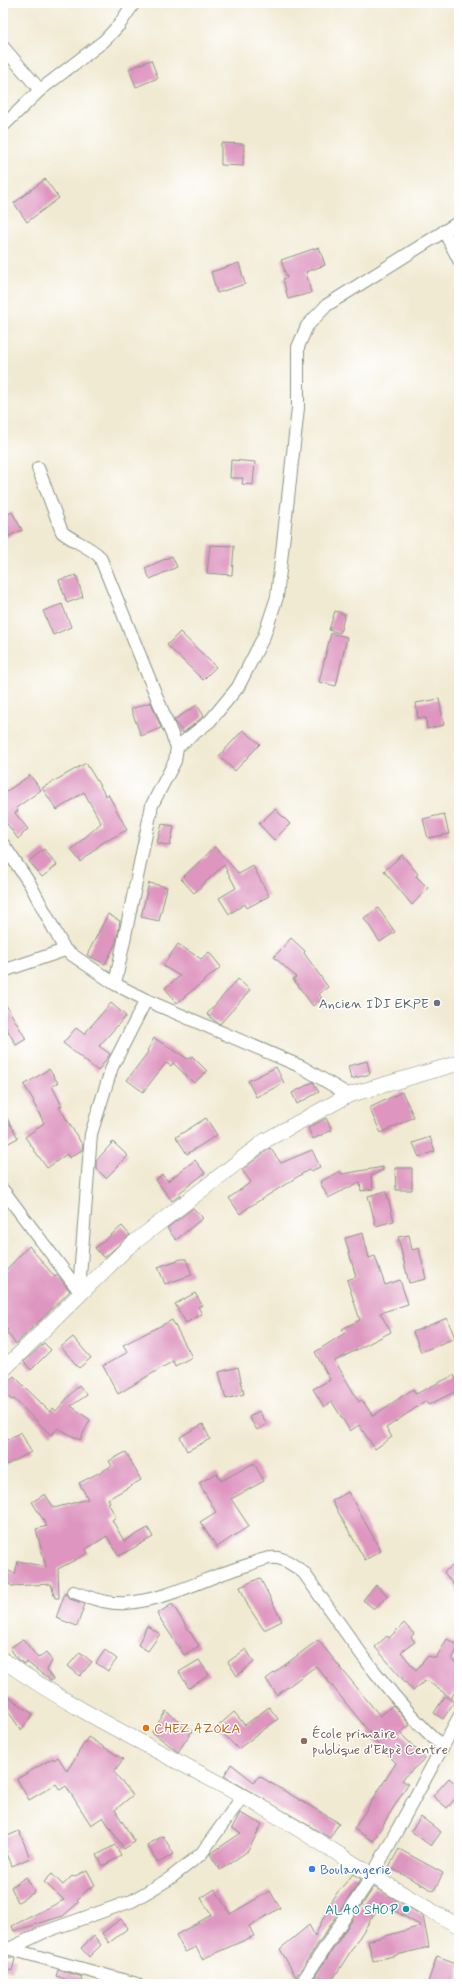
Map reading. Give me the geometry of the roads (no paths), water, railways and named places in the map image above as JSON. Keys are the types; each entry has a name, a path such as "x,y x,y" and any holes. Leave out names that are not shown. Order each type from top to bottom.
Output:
{"street":[{"path":"3,126 40,90 104,41 119,25 134,3"},
{"path":"3,47 40,90"},
{"path":"177,747 210,721 238,687 264,636 277,597 298,408 298,346 307,326 327,305 459,222"},
{"path":"444,231 459,260"},
{"path":"38,468 62,532 70,538 91,548 100,557 177,747 175,761 152,805 115,984"},
{"path":"3,844 30,884 65,950 115,984 146,1000 302,1067 349,1095"},
{"path":"3,972 65,950"},
{"path":"80,1291 91,1134 112,1067 146,1000"},
{"path":"3,1370 80,1291 127,1248 266,1140 349,1095 459,1063"},
{"path":"3,1190 80,1291"},
{"path":"73,1592 109,1603 126,1603 150,1599 186,1588 234,1569 273,1557 291,1563 304,1573 377,1675 423,1729 443,1747"},
{"path":"3,1660 130,1737 243,1796 372,1876 459,1926"},
{"path":"300,1984 372,1876 459,1717"},
{"path":"7,1948 44,1932 132,1901 170,1879 201,1854 243,1796"},
{"path":"7,1948 137,1984"}],"place":[{"name":"Ancien IDI EKPE","path":"437,1003"},
{"name":"CHEZ AZOKA","path":"146,1728"},
{"name":"École primaire publique d'Ekpè Centre","path":"304,1741"},
{"name":"Boulangerie","path":"312,1869"},
{"name":"ALAO SHOP","path":"406,1909"}]}
